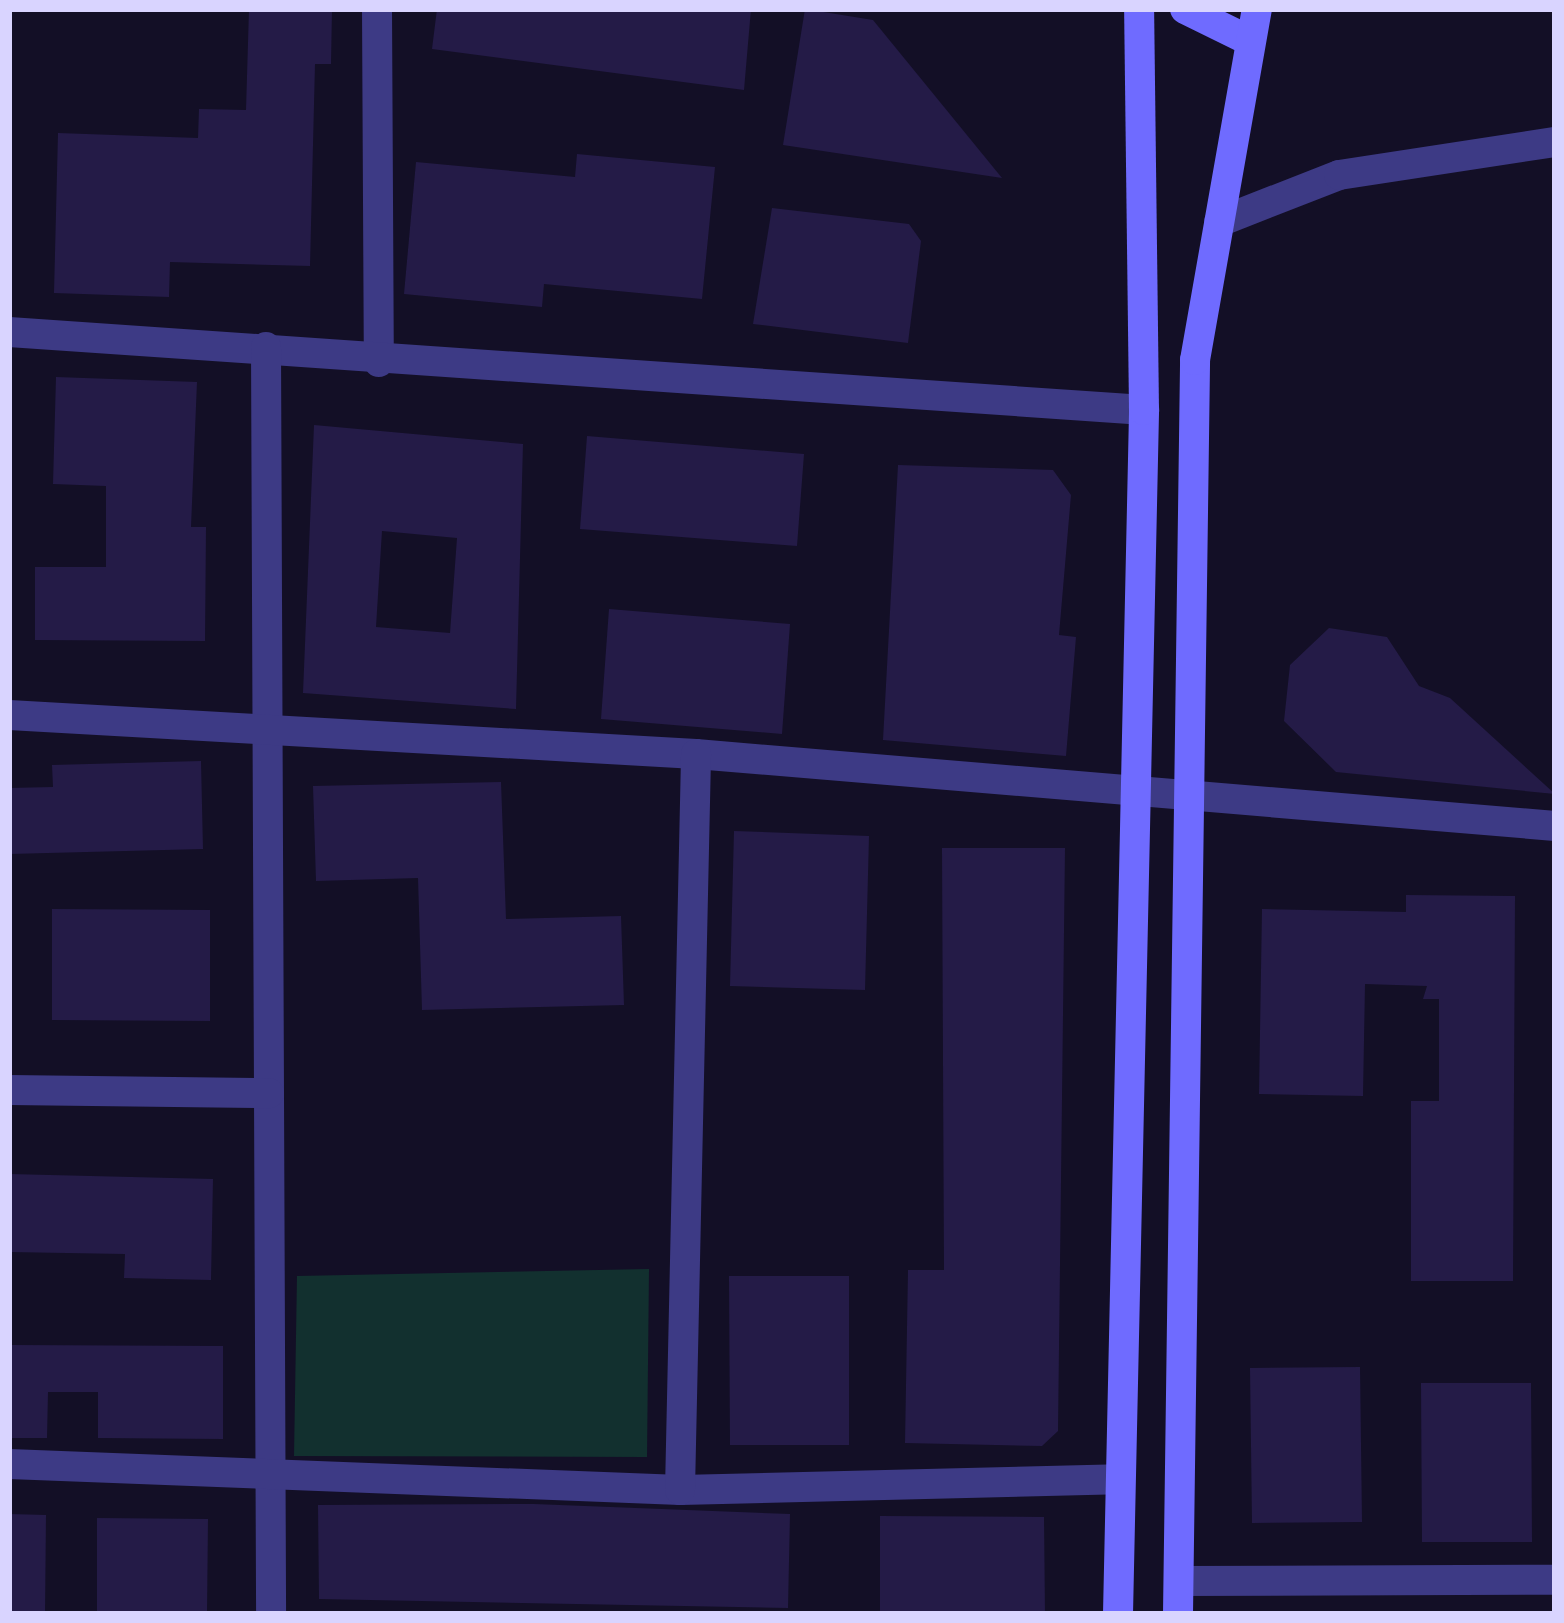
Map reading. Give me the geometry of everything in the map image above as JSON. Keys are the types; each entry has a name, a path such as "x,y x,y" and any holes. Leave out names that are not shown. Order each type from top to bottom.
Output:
{"street":[{"path":"377,9 379,362"},
{"path":"1118,1614 1128,790 1144,410 1139,9"},
{"path":"1185,9 1250,41"},
{"path":"1178,1614 1195,360 1257,9"},
{"path":"1219,222 1340,175 1555,142"},
{"path":"9,332 266,347 379,362 1144,410"},
{"path":"266,347 271,1614"},
{"path":"9,715 696,754 1128,790 1187,790 1555,826"},
{"path":"680,1490 696,754"},
{"path":"9,1090 269,1093"},
{"path":"9,1465 269,1480 680,1490 1118,1479"},
{"path":"1179,1580 1555,1580"}],"green space":[{"path":"649,1269 647,1457 294,1456 297,1276"}],"building":[{"path":"249,9 332,9 331,64 315,64 310,266 170,262 169,297 54,293 58,133 198,138 199,109 246,110"},
{"path":"437,9 751,9 744,90 432,49"},
{"path":"805,9 873,20 1002,178 783,145"},
{"path":"577,154 715,167 702,299 544,284 542,307 404,294 416,162 575,177"},
{"path":"772,208 909,224 921,241 908,343 753,324"},
{"path":"56,377 197,382 191,527 206,527 205,641 35,640 35,567 106,567 106,486 53,484"},
{"path":"314,425 523,444 516,709 303,693","holes":["382,531 457,538 450,633 376,627"]},
{"path":"587,436 804,454 797,546 580,529"},
{"path":"898,465 1053,470 1071,495 1059,635 1076,637 1066,756 883,740"},
{"path":"609,609 790,624 782,734 601,719"},
{"path":"1329,628 1387,637 1419,686 1450,698 1555,794 1336,772 1284,721 1290,665"},
{"path":"201,761 203,849 9,854 9,788 53,787 52,765"},
{"path":"501,782 506,919 621,916 624,1005 422,1010 418,878 316,881 313,786"},
{"path":"734,831 869,836 865,990 730,986"},
{"path":"942,848 1065,848 1058,1431 1042,1446 905,1443 908,1270 944,1270"},
{"path":"1406,895 1515,896 1513,1281 1411,1281 1411,1101 1439,1101 1439,999 1423,999 1427,986 1365,984 1363,1096 1259,1094 1262,909 1406,912"},
{"path":"52,909 210,910 210,1021 52,1020"},
{"path":"9,1174 213,1179 211,1280 124,1278 125,1254 9,1252"},
{"path":"729,1276 849,1276 849,1445 730,1445"},
{"path":"9,1345 223,1346 223,1439 98,1438 98,1392 48,1392 47,1438 9,1438"},
{"path":"1360,1367 1362,1522 1252,1523 1250,1368"},
{"path":"1421,1383 1531,1383 1532,1542 1422,1542"},
{"path":"534,1504 790,1514 788,1608 319,1599 318,1505"},
{"path":"9,1514 46,1515 45,1614 9,1614"},
{"path":"880,1516 1044,1517 1045,1614 880,1614"},
{"path":"97,1518 208,1519 207,1614 97,1614"}]}
